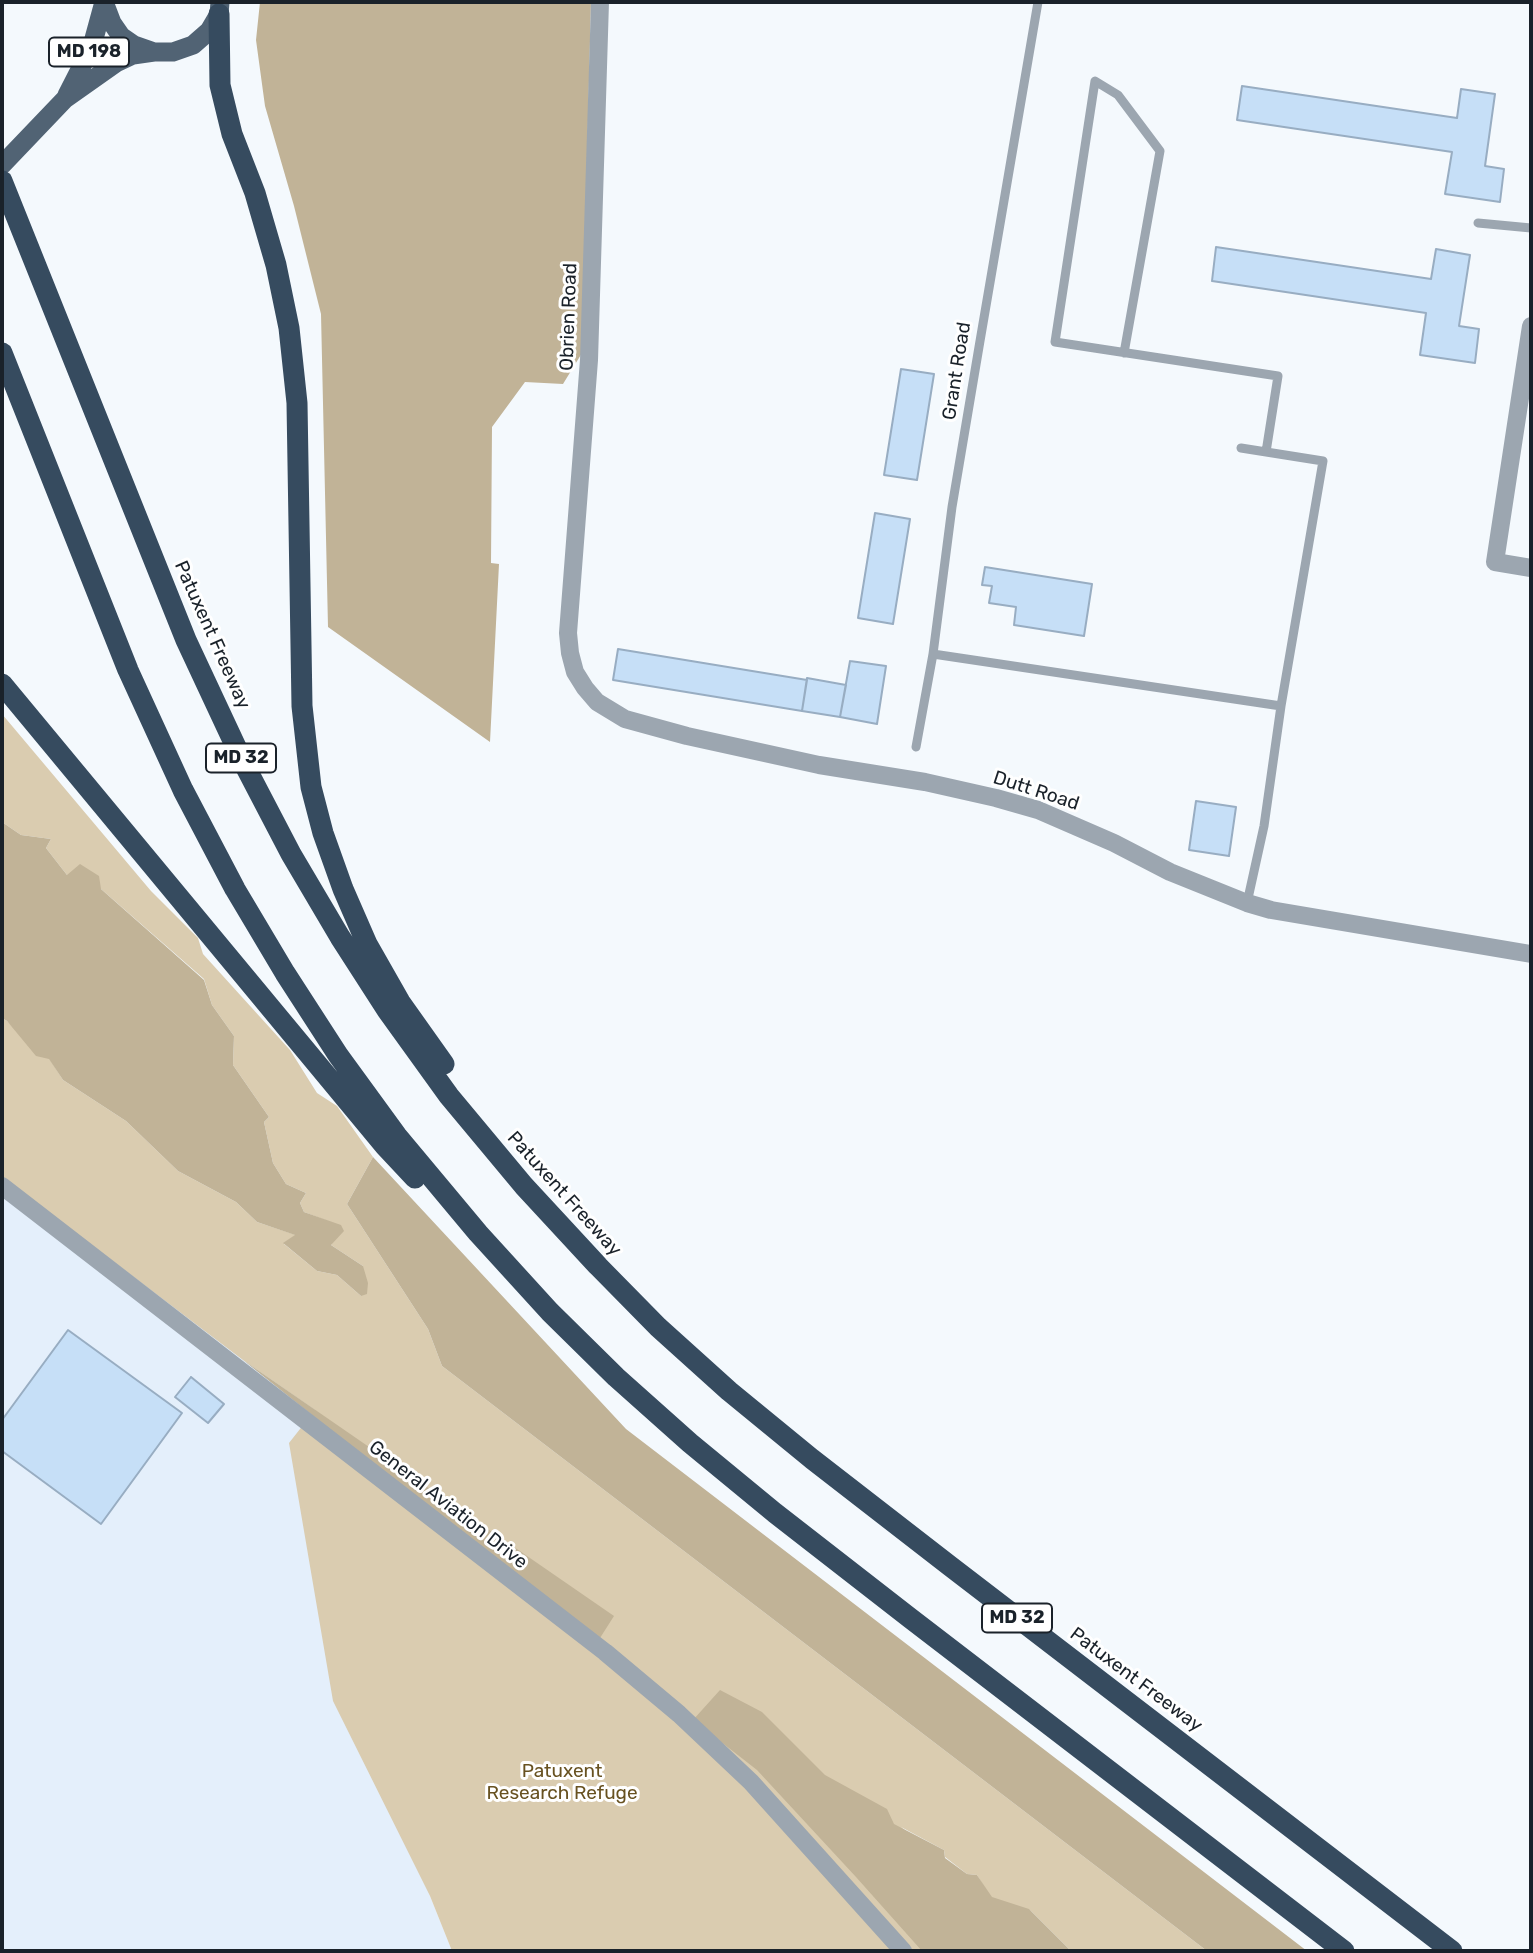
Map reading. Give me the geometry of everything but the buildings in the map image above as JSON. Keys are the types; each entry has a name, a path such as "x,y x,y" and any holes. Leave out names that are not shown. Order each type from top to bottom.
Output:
{"highway":[{"path":"219,8 220,85 232,134 255,193 276,265 289,328 297,403 302,706 311,787 323,832 347,900 367,944 400,1002 468,1098 598,1266"},
{"name":"Patuxent Freeway","path":"2,181 186,640 243,762 291,854 340,937 387,1010 449,1096 524,1186 598,1266 658,1327 729,1391 812,1459 1452,1951"},
{"name":"MD 32","path":"2,353 128,670 183,790 235,889 330,1043 397,1136 478,1233 551,1312 625,1385 690,1443 910,1618 1344,1951"},
{"path":"2,684 385,1146 472,1239 551,1312"}],"main road":[{"path":"104,2 112,23 121,36 134,45 153,52"},
{"name":"MD 198","path":"65,99 92,46 104,2"},
{"name":"MD 198","path":"2,165 65,99 116,62 133,55 173,52 193,45 209,31 219,8"}],"street":[{"name":"Obrien Road","path":"568,633 589,360 600,2"},
{"path":"1531,326 1495,562 1531,568"},
{"name":"Dutt Road","path":"568,633 575,673 597,702 625,719 687,736 819,765 925,782 1017,804 1079,827 1170,872 1271,910 1531,954"},
{"name":"General Aviation Drive","path":"2,1186 605,1652 679,1714 751,1782 904,1951"}],"lane":[{"name":"Grant Road","path":"916,747 933,654 952,507 1038,2"},
{"path":"1124,353 1160,152 1118,95 1095,81 1055,342 1124,353 1278,376 1266,452"},
{"path":"1478,223 1531,228"},
{"path":"1241,449 1323,461 1281,706 1264,826 1247,903"},
{"path":"933,654 1281,706"}],"shaded area":[{"path":"260,2 591,2 582,353 563,384 525,382 492,427 491,563 499,564 490,742 328,627 321,314 265,106 256,40"},
{"path":"2,822 21,835 51,839 46,848 67,875 80,864 99,876 101,889 204,980 212,1005 234,1036 233,1065 269,1117 264,1122 273,1163 286,1184 306,1193 300,1203 304,1212 341,1225 344,1231 331,1245 363,1266 368,1283 367,1294 361,1296 337,1275 317,1271 283,1243 295,1235 257,1222 236,1202 178,1171 126,1121 63,1080 49,1059 36,1056 2,1018"},
{"path":"2,1147 328,1394 430,1896 452,1951 2,1951"},
{"path":"373,1157 626,1429 1307,1951 1207,1951 442,1366 428,1329 347,1204"},
{"path":"243,1360 614,1616 600,1638 589,1636"},
{"path":"720,1690 762,1712 825,1775 887,1809 894,1824 944,1850 945,1858 967,1874 977,1875 992,1897 1029,1909 1071,1951 922,1951 757,1770 693,1720"}],"green space":[{"name":"Patuxent Research Refuge","path":"2,714 151,891 198,938 203,954 290,1050 317,1093 337,1106 373,1157 347,1204 428,1329 442,1366 1207,1951 1071,1951 1029,1909 1062,1951 452,1951 430,1896 333,1701 289,1443 315,1410 243,1360 2,1177 2,1018 49,1058 63,1080 126,1121 178,1171 236,1202 257,1222 296,1235 284,1244 317,1271 337,1275 361,1296 363,1266 331,1245 341,1226 304,1212 300,1203 306,1193 286,1184 273,1163 264,1122 269,1117 233,1065 234,1036 212,1005 204,979 101,889 67,875 46,848 51,839 21,835 2,822","holes":["901,1827 944,1850 945,1857 967,1874 977,1875 990,1896"]}]}
